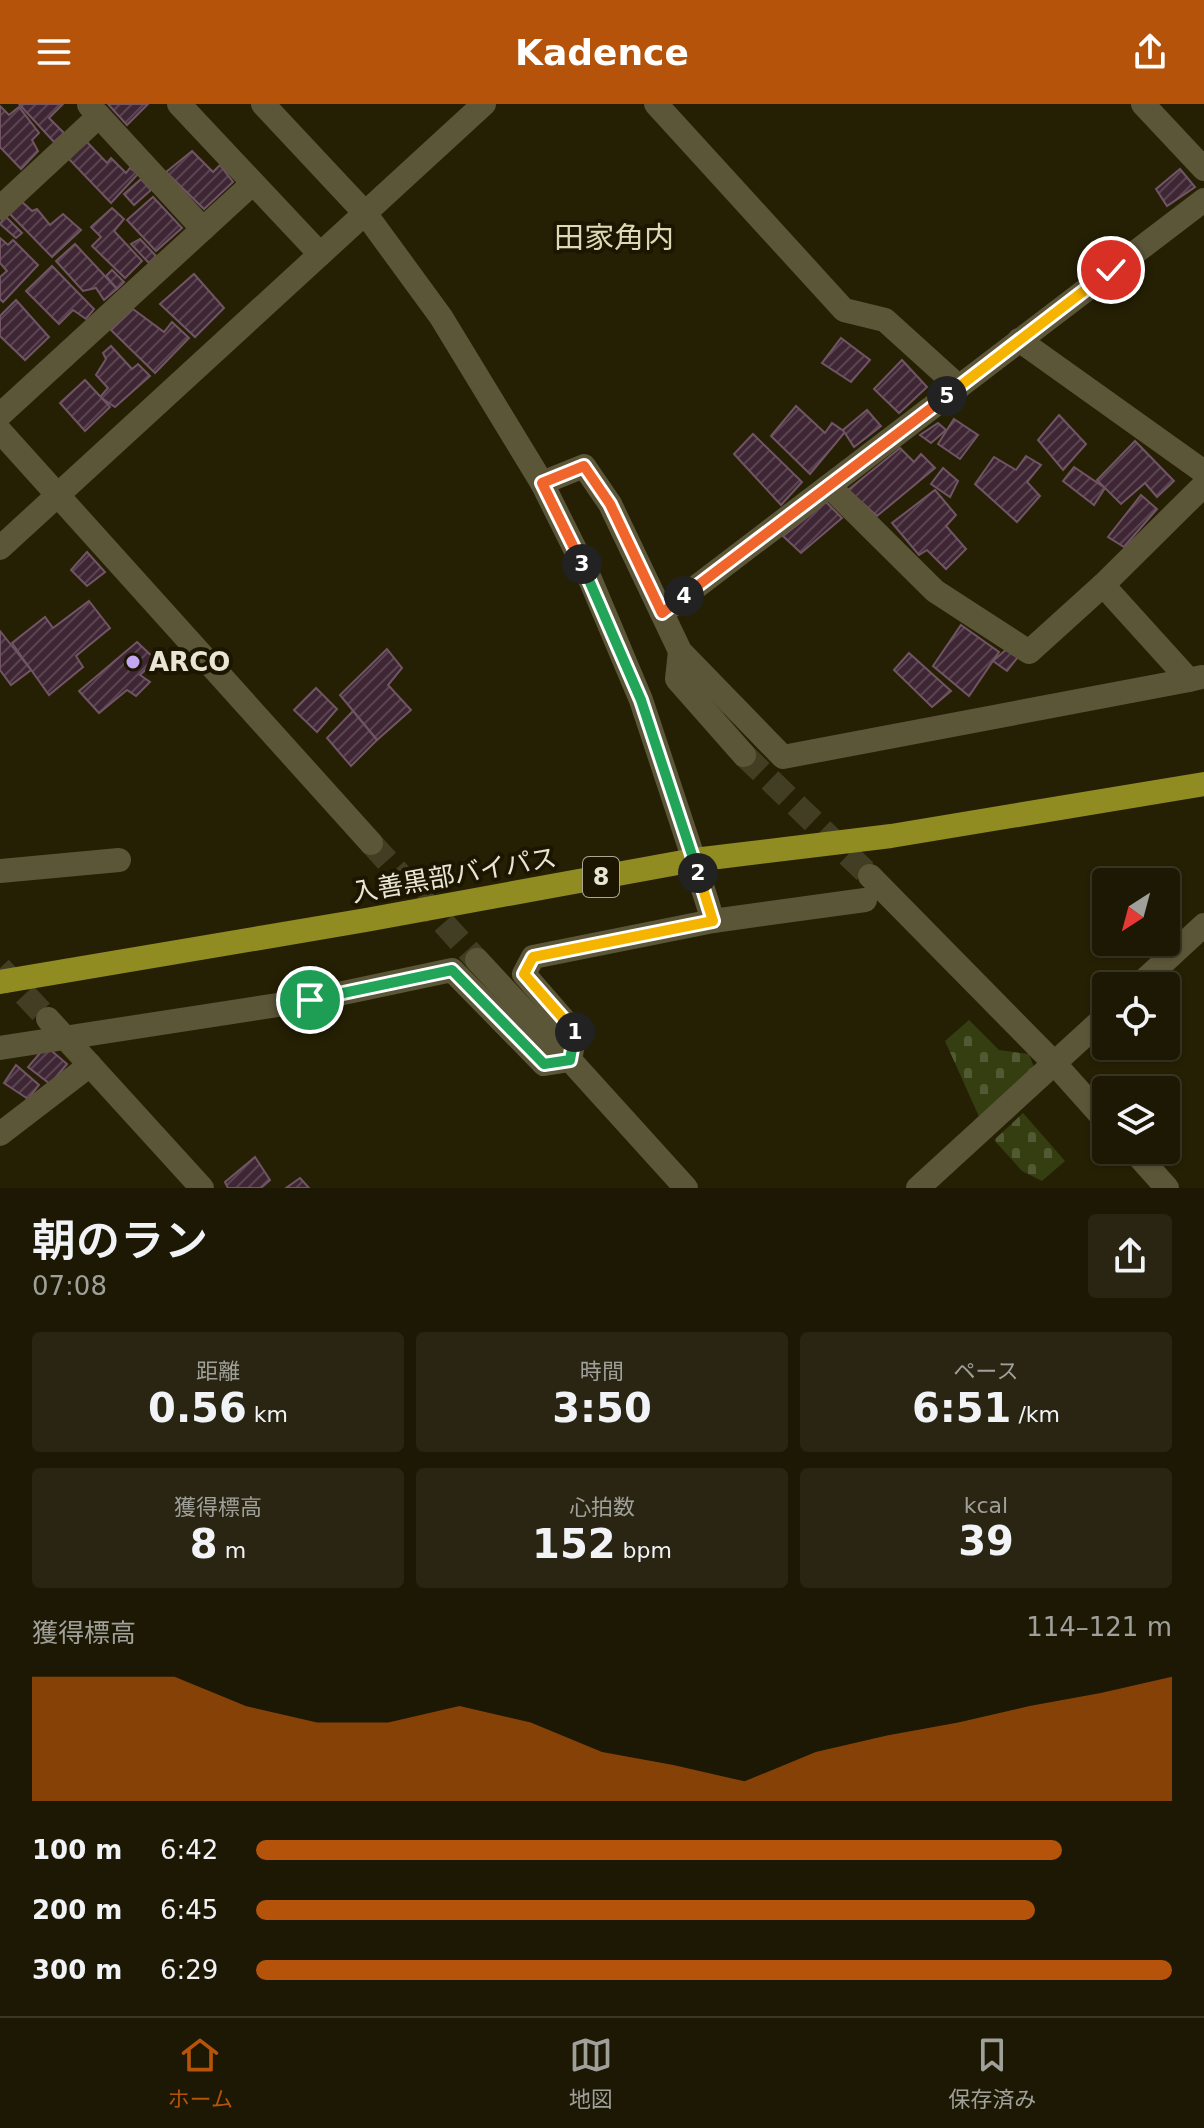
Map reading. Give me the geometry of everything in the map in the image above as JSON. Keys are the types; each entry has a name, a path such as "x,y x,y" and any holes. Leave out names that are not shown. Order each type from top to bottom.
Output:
{"highway":[{"name":"入善黒部バイパス","path":"0,982 694,860 891,836 1204,784"}],"street":[{"path":"179,104 320,254"},
{"path":"263,104 365,213 441,317 542,483 590,579 641,700 713,921"},
{"path":"0,548 484,104"},
{"path":"656,104 844,310 885,320 959,387"},
{"path":"1143,104 1204,169"},
{"path":"0,208 93,110 203,229"},
{"path":"0,415 252,184"},
{"path":"662,613 1204,200"},
{"path":"1019,340 1204,472"},
{"path":"0,431 371,843"},
{"path":"542,483 584,466 610,504 680,651 783,757 1196,678"},
{"path":"829,486 935,591 1029,652 1103,585 1204,485"},
{"path":"1103,585 1196,678"},
{"path":"680,651 677,679 744,755"},
{"path":"0,871 119,860"},
{"path":"570,1060 575,1033 524,974 533,957 867,888 1055,1064 1092,1105"},
{"path":"1153,972 1204,925"},
{"path":"477,960 686,1188"},
{"path":"0,1048 56,1028 310,1000 452,970 544,1064 570,1060"},
{"path":"56,1028 202,1188"},
{"path":"918,1188 1092,1029"},
{"path":"0,1134 90,1065"},
{"path":"1146,1164 1167,1188"}],"green space":[{"path":"969,1020 999,1050 1029,1054 1035,1070 981,1121 945,1041"},
{"path":"1023,1113 1065,1161 1042,1181 1022,1171 994,1140"}],"building":[{"path":"19,104 63,104 49,118 64,133 54,142"},
{"path":"108,104 148,104 127,125"},
{"path":"0,106 9,115 19,107 39,133 32,140 38,151 21,169 0,147"},
{"path":"85,140 107,163 111,158 126,173 130,168 138,174 111,203 68,158"},
{"path":"192,151 213,172 220,165 233,182 204,209 166,172"},
{"path":"1180,169 1195,187 1167,206 1156,189"},
{"path":"141,179 151,190 134,205 124,194"},
{"path":"153,197 182,228 156,251 127,220"},
{"path":"20,200 32,211 37,209 50,225 63,214 81,230 52,257 8,212"},
{"path":"112,208 124,219 114,231 142,261 125,278 92,246 101,237 91,227"},
{"path":"5,216 22,233 16,238 0,224"},
{"path":"0,238 8,245 13,240 38,265 3,302 0,299 0,277 7,271 0,263"},
{"path":"140,239 156,256 149,263 131,244"},
{"path":"75,244 117,289 104,300 96,288 83,291 56,261"},
{"path":"52,266 94,309 86,319 73,310 59,324 26,291"},
{"path":"112,270 124,282 117,289 106,276"},
{"path":"194,274 224,308 195,337 160,304"},
{"path":"16,300 49,337 25,360 0,336 0,316"},
{"path":"133,309 164,332 172,322 189,338 155,373 111,330"},
{"path":"841,338 870,360 851,382 822,363"},
{"path":"111,346 132,369 138,364 150,376 115,407 100,397 108,388 96,375 106,359 103,353"},
{"path":"902,360 927,387 899,413 874,389"},
{"path":"85,380 110,407 85,431 60,403"},
{"path":"796,406 825,433 832,423 845,432 810,474 771,436"},
{"path":"867,410 881,426 854,447 843,430"},
{"path":"1059,415 1086,444 1063,470 1038,440"},
{"path":"954,419 978,435 960,459 938,444"},
{"path":"938,423 946,430 931,443 920,435"},
{"path":"753,434 802,482 781,505 734,454"},
{"path":"1135,441 1174,481 1157,497 1145,483 1121,504 1097,480"},
{"path":"900,448 914,462 921,454 935,468 877,516 848,490"},
{"path":"1026,456 1041,465 1027,482 1040,496 1017,522 975,484 994,457 1016,470"},
{"path":"1074,467 1105,488 1094,505 1063,481"},
{"path":"943,468 958,481 950,497 931,484"},
{"path":"935,490 956,515 946,526 966,549 946,569 927,550 919,555 892,523"},
{"path":"1141,495 1157,509 1124,547 1108,537"},
{"path":"826,502 842,518 801,553 783,536"},
{"path":"87,552 105,572 87,586 71,570"},
{"path":"89,601 110,628 76,656 83,667 49,695 12,643 45,617 53,628"},
{"path":"961,625 999,652 969,696 933,666"},
{"path":"0,631 31,670 11,685 0,670"},
{"path":"137,642 156,660 140,675 150,682 136,696 127,690 99,713 79,691"},
{"path":"387,649 402,668 388,685 411,710 377,740 340,695"},
{"path":"1007,649 1018,657 1007,671 993,661"},
{"path":"909,653 951,691 932,707 894,670"},
{"path":"316,688 337,709 317,732 294,710"},
{"path":"353,711 377,740 351,766 327,738"},
{"path":"46,1046 67,1064 50,1084 28,1067"},
{"path":"16,1065 39,1085 28,1099 4,1083"},
{"path":"255,1157 270,1180 261,1188 228,1188 225,1182"},
{"path":"300,1178 309,1188 286,1188"}],"tunnel":[{"path":"744,755 870,876"},
{"path":"371,843 477,960"},
{"path":"0,968 48,1019"}],"place":[{"name":"ARCO","path":"133,662"}],"district":[{"name":"田家角内","path":"614,238"}],"route":[{"path":"310,1000 452,970 544,1064 570,1060 575,1033 524,974 533,957 713,921 641,700 590,579 542,483 584,466 610,504 662,613 1111,270"}]}
